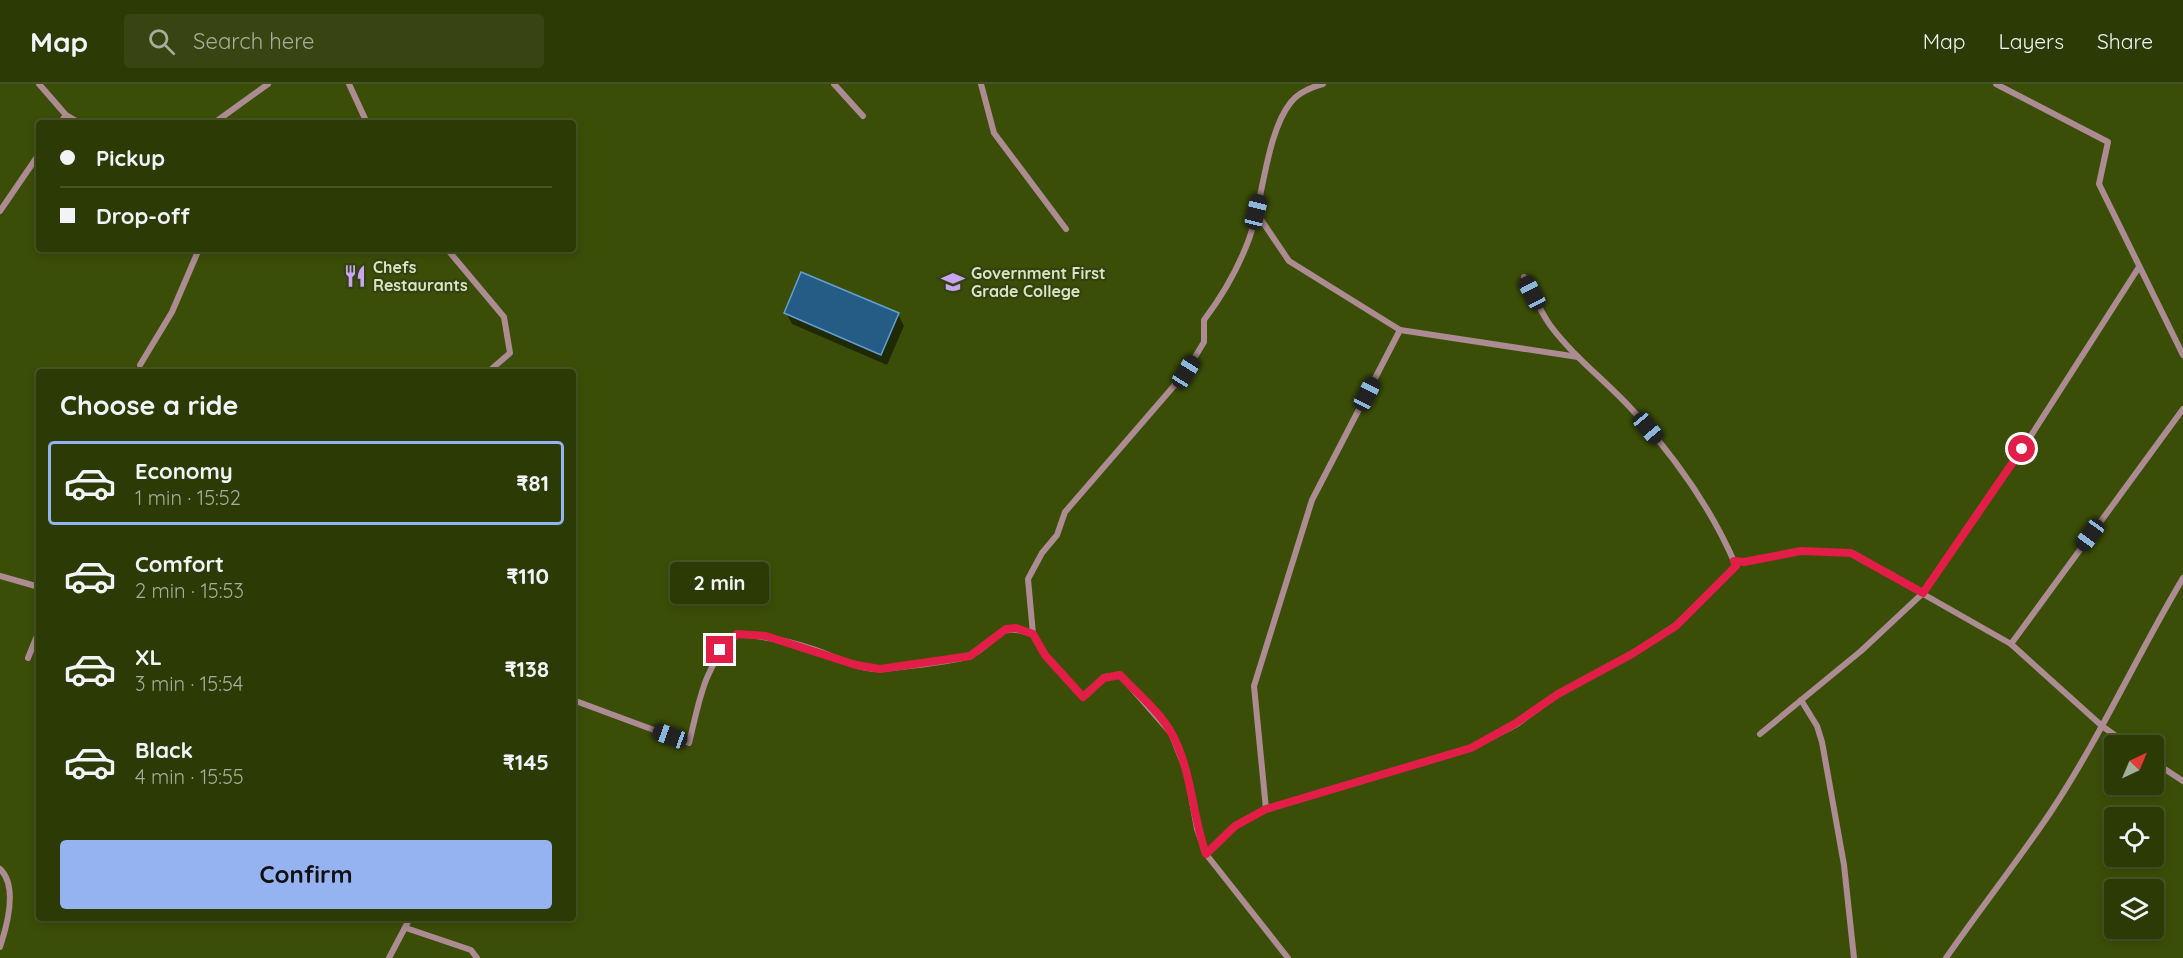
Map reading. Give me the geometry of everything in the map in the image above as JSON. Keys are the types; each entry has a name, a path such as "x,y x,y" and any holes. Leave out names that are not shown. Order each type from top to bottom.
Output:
{"street":[{"path":"39,84 66,115 75,120"},
{"path":"218,120 267,84"},
{"path":"349,84 366,120"},
{"path":"834,84 863,116"},
{"path":"981,84 994,133 1066,229"},
{"path":"1288,958 1206,854 1197,829 1187,773 1172,733 1120,675 1104,678 1083,697 1045,655 1033,634 1028,579 1042,553 1057,535 1065,512 1186,372 1204,342 1204,320 1224,294 1250,238 1278,128 1291,102 1311,88 1323,84"},
{"path":"1996,84 2108,142 2099,184 2183,355"},
{"path":"62,120 66,115"},
{"path":"0,212 36,158"},
{"path":"1256,212 1289,261 1400,330 1578,357"},
{"path":"140,365 172,312 198,252"},
{"path":"450,252 504,317 510,353 491,369"},
{"path":"1760,734 1861,651 1923,593 2034,431 2139,267"},
{"path":"1206,854 1235,826 1266,809 1471,748 1507,728 1558,694 1632,654 1676,626 1725,580 1736,566 1717,524 1687,476 1635,412 1578,357 1550,324 1524,277"},
{"path":"1266,809 1254,686 1312,500 1400,330"},
{"path":"2011,644 2183,409"},
{"path":"1734,561 1744,562 1801,551 1851,553 2011,644 2115,735"},
{"path":"0,576 36,586"},
{"path":"1946,958 2050,813 2102,726 2150,632 2183,578"},
{"path":"576,701 689,743 705,678 720,650 737,634 766,636 856,665 880,669 970,656 1006,629 1016,628 1033,634"},
{"path":"28,658 36,638"},
{"path":"1801,700 1817,726 1822,742 1844,865 1854,958"},
{"path":"2164,769 2183,781"},
{"path":"0,869 6,874 10,916 0,947"},
{"path":"389,958 409,921"},
{"path":"406,928 471,950 477,958"}],"building":[{"path":"801,272 899,313 881,355 784,313"}],"place":[{"name":"Chefs Restaurants","path":"355,276"},
{"name":"Government First Grade College","path":"953,282"}],"route":[{"path":"720,650 737,634 766,636 856,665 880,669 970,656 1006,629 1016,628 1033,634 1045,655 1083,697 1104,678 1120,675 1172,733 1187,773 1197,829 1206,854 1235,826 1266,809 1318,792 1397,772 1471,748 1516,723 1558,694 1632,654 1676,626 1725,580 1736,566 1734,561 1744,562 1801,551 1851,553 1923,593 2022,449"}]}
